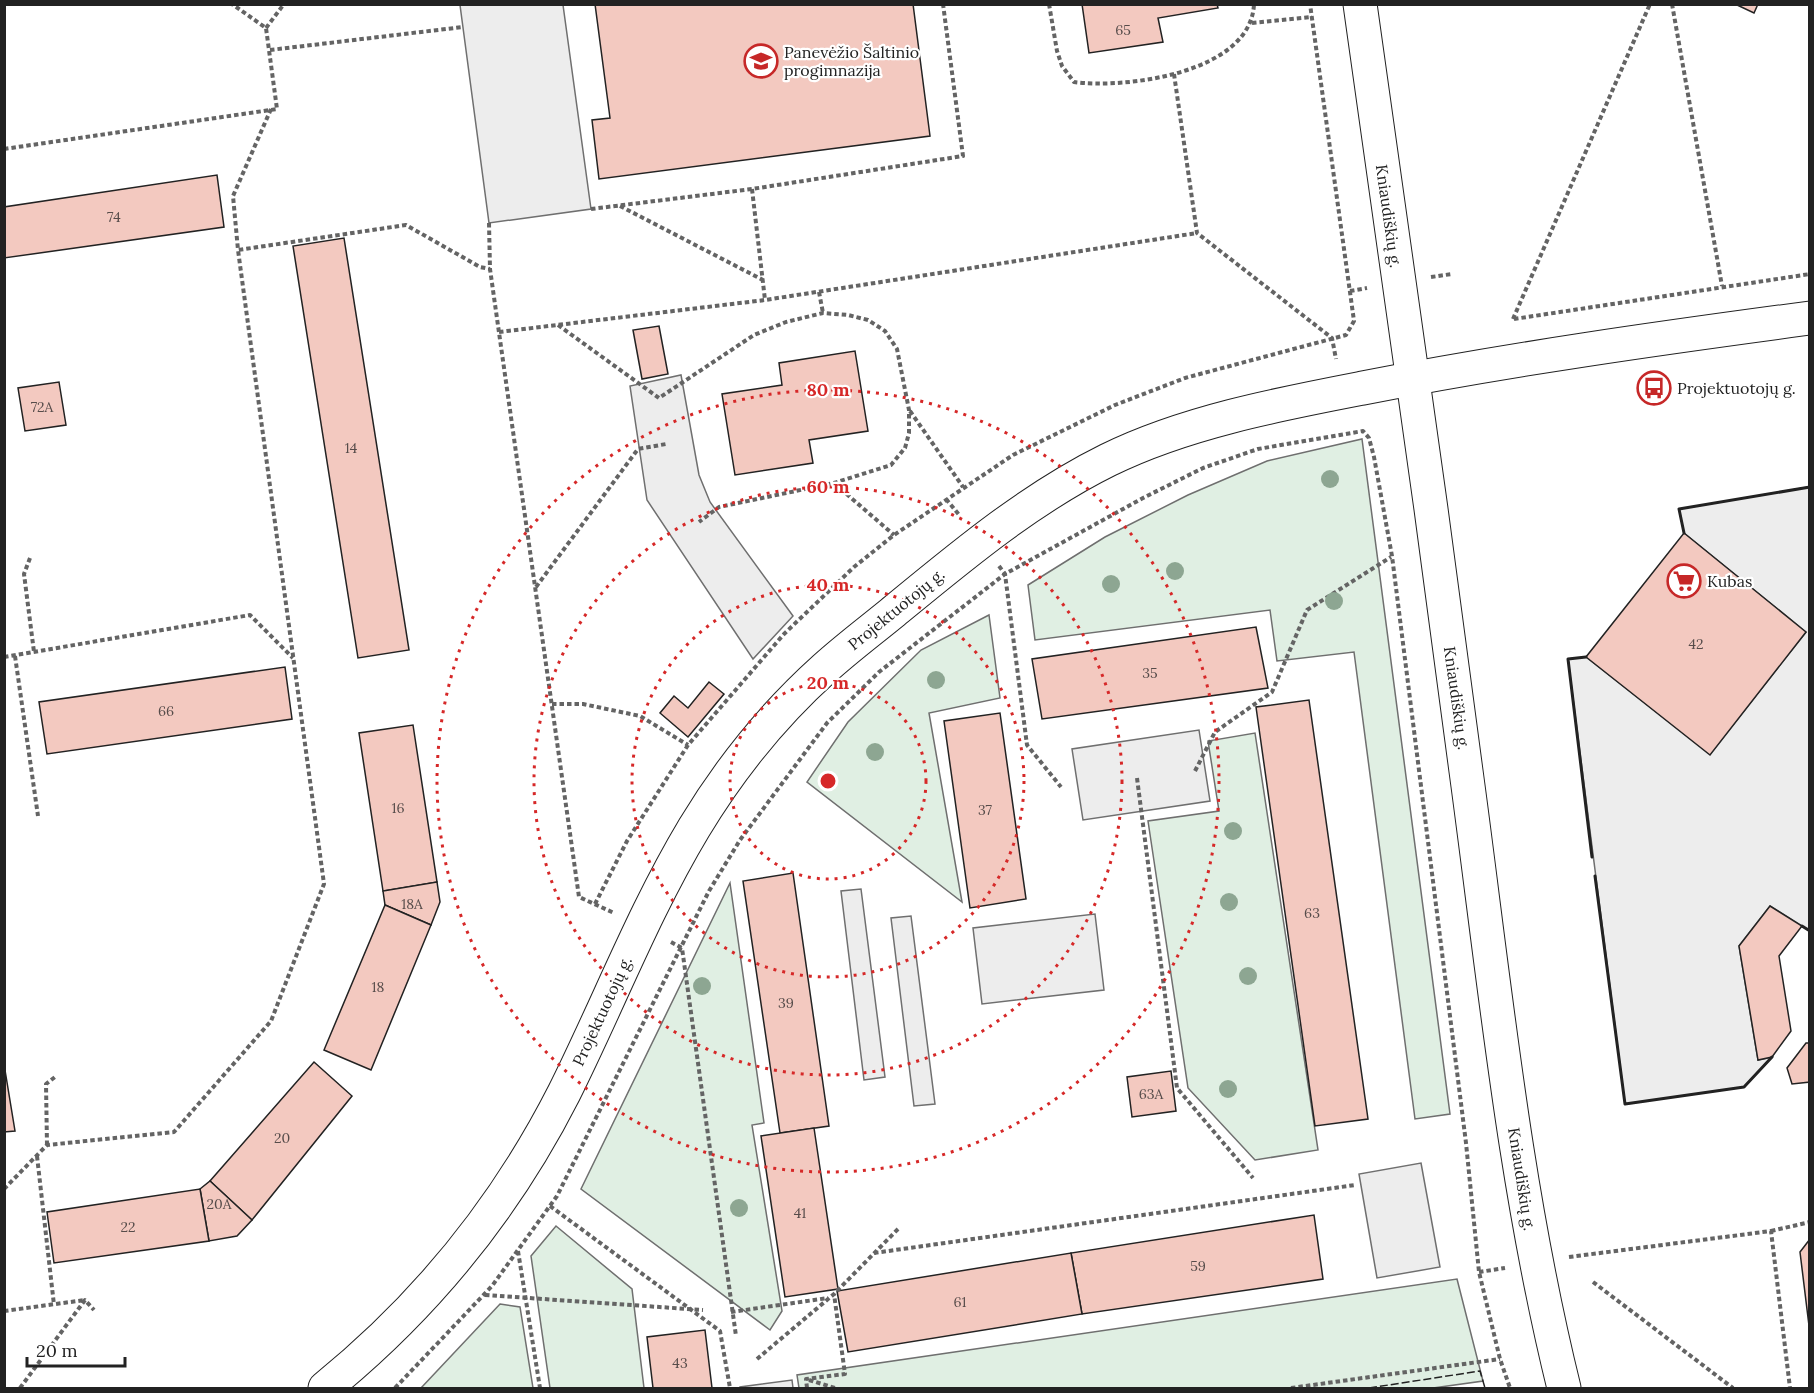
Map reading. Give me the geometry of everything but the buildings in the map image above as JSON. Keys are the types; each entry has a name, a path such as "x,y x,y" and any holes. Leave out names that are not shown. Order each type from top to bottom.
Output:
{"main road":[{"name":"Kniaudiškių g.","path":"1360,4 1450,647 1514,1135 1535,1262 1564,1389"},
{"name":"Projektuotojų g.","path":"326,1389 371,1351 455,1264 523,1167 564,1093 641,927 694,828 746,751 822,670 980,541 1071,480 1113,457 1190,429 1267,408 1411,378 1809,318"}],"path":[{"path":"4,149 277,109 266,28 232,4"},
{"path":"266,28 284,4"},
{"path":"591,209 752,189 963,156 943,4"},
{"path":"1049,4 1057,51 1062,66 1074,81 1098,85 1174,74 1197,68 1241,39 1252,23 1254,4"},
{"path":"1174,74 1197,233 1332,338 1346,335 1354,321 1310,4"},
{"path":"1650,4 1514,319 1809,274"},
{"path":"1672,4 1722,286"},
{"path":"1252,23 1312,17"},
{"path":"270,50 463,27"},
{"path":"4,1189 47,1145 174,1132 271,1021 324,884 238,250 233,196 270,109"},
{"path":"752,189 765,300"},
{"path":"619,206 763,280"},
{"path":"489,223 490,269 579,897 682,948"},
{"path":"238,250 406,225 480,267 490,269"},
{"path":"499,332 765,300 1197,233"},
{"path":"819,292 823,313"},
{"path":"558,325 659,398 754,335 786,322 823,313 848,315 868,320 885,331 897,350 909,410 909,433 904,448 891,465 834,483 720,507 699,522"},
{"path":"909,410 963,487"},
{"path":"395,1389 484,1295 550,1206 709,891 740,840 827,723 879,672 1005,574 1203,468 1258,449 1363,431 1369,438 1374,457 1392,556 1465,1131 1479,1272 1500,1359 1510,1389"},
{"path":"535,588 638,449 666,444"},
{"path":"834,483 894,535"},
{"path":"1195,771 1215,732 1272,692 1307,610 1392,556"},
{"path":"30,558 24,574 34,652"},
{"path":"1005,574 1028,745 1061,787"},
{"path":"4,657 250,615 294,659"},
{"path":"15,656 38,816"},
{"path":"552,704 583,704 640,716 688,745"},
{"path":"1137,778 1177,1088 1253,1178"},
{"path":"682,948 736,1336"},
{"path":"47,1145 46,1084 55,1077"},
{"path":"37,1155 54,1305"},
{"path":"874,1253 1354,1185"},
{"path":"550,1206 720,1331 730,1389"},
{"path":"1587,1254 1771,1230 1809,1222"},
{"path":"757,1359 832,1296 899,1228"},
{"path":"1771,1230 1790,1389"},
{"path":"518,1251 540,1389"},
{"path":"1593,1282 1733,1389"},
{"path":"484,1295 703,1310"},
{"path":"731,1312 832,1296"},
{"path":"806,1378 845,1374 842,1339 832,1296"},
{"path":"4,1311 86,1300"},
{"path":"86,1300 94,1310"},
{"path":"20,1389 86,1300"},
{"path":"1291,1389 1500,1359"},
{"path":"806,1378 807,1389"},
{"path":"806,1378 835,1389"}],"green space":[{"path":"1362,439 1450,1114 1415,1119 1354,652 1277,661 1270,610 1035,640 1028,585 1105,537 1188,495 1267,461"},
{"path":"989,615 1000,698 929,713 962,902 807,782 848,722 921,650"},
{"path":"1255,733 1318,1150 1255,1160 1188,1088 1148,821 1219,811 1208,741"},
{"path":"730,883 764,1123 752,1125 782,1311 770,1330 581,1189"},
{"path":"556,1226 632,1289 644,1388 550,1388 531,1256"},
{"path":"1457,1279 1483,1381 1433,1388 799,1388 797,1375"},
{"path":"500,1304 520,1307 533,1388 421,1388"}],"shaded area":[{"path":"460,5 563,5 591,209 489,223"},
{"path":"681,375 699,475 710,502 793,616 753,659 647,500 630,386"},
{"path":"1809,487 1809,931 1770,906 1739,946 1758,1060 1772,1057 1744,1087 1625,1104 1568,659 1586,657 1710,754 1806,632 1684,533 1679,509"},
{"path":"1199,730 1210,801 1083,820 1072,749"},
{"path":"861,889 885,1077 864,1080 841,891"},
{"path":"1095,914 1104,990 982,1004 973,928"},
{"path":"911,916 935,1104 914,1106 891,918"},
{"path":"1421,1163 1440,1267 1377,1278 1359,1174"},
{"path":"792,1380 793,1388 740,1388 740,1387"}],"fence":[{"path":"1369,1388 1480,1371 1485,1388"}],"wall":[{"path":"1684,533 1679,509 1810,487"},
{"path":"1586,657 1568,659 1592,857"},
{"path":"1595,876 1625,1104 1744,1087 1772,1057"},
{"path":"1802,926 1810,931"}],"place":[{"name":"Panevėžio Šaltinio progimnazija","path":"761,61"},
{"name":"Projektuotojų g.","path":"1654,388"},
{"name":"Kubas","path":"1684,581"}]}
